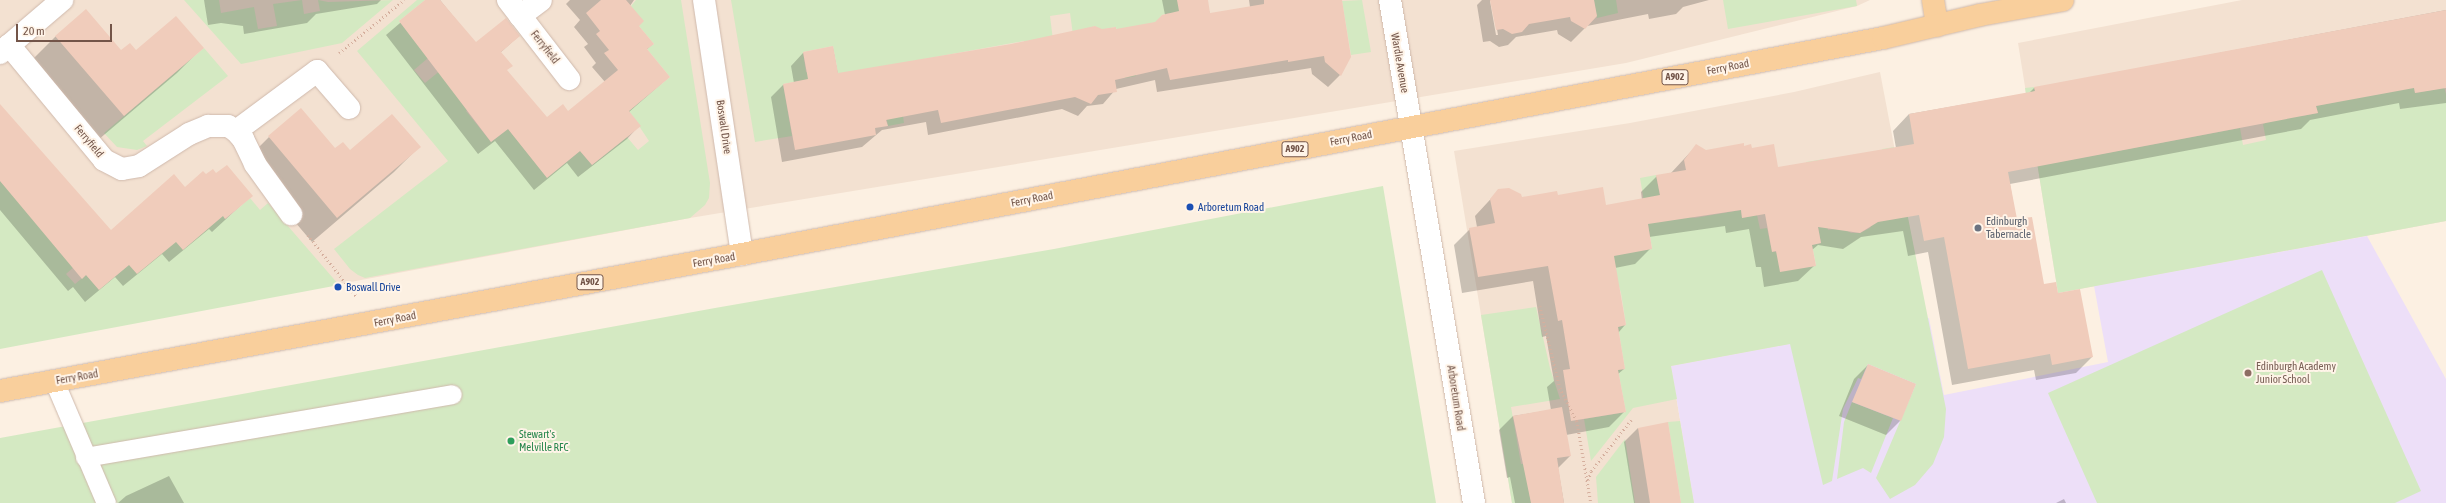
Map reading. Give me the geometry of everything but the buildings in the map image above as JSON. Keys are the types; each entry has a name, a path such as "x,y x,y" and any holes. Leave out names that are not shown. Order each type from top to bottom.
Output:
{"main road":[{"path":"1933,0 1937,26"},
{"name":"Ferry Road","path":"0,391 742,254 1411,126 1875,40 2063,0"}],"street":[{"name":"Ferryfield","path":"62,0 5,49 104,160 115,167 131,169 139,166 189,134 208,126 228,126 236,131"},
{"name":"Ferryfield","path":"541,0 514,8 569,79"},
{"name":"Boswall Drive","path":"704,0 742,254"},
{"name":"Wardie Avenue","path":"1390,0 1411,126"},
{"path":"291,214 255,164 243,139 236,131 317,71 349,108"},
{"name":"Arboretum Road","path":"1411,126 1474,503"}],"lane":[{"path":"54,381 85,457 106,503"},
{"path":"85,457 452,394"}],"path":[{"path":"317,71 404,0"},
{"path":"291,214 378,322"},
{"path":"1540,306 1560,388 1578,421 1591,503"},
{"path":"1588,482 1591,471 1631,420"}],"shaded area":[{"path":"0,0 1870,0 1857,6 1626,63 690,218 0,348"},
{"path":"2242,0 2446,0 2446,221 2058,293 2018,43"},
{"path":"1880,72 1927,319 1671,366 1694,503 1512,503 1454,151 1630,123 1794,92"},
{"name":"Edinburgh Academy Junior School","path":"2367,236 2446,379 2446,503 1694,503 1671,366 1929,318 1944,395 2108,362 2094,286"}],"green space":[{"path":"184,0 219,0 221,13 254,7 258,29 277,26 273,4 302,0 304,14 320,11 318,0 328,2 393,0 342,43 241,64"},
{"path":"417,0 425,0 399,21 428,58 414,70 425,83 447,65 477,101 466,111 491,142 508,129 547,177 580,151 592,165 627,137 638,150 649,141 629,111 670,77 647,49 654,44 639,26 631,6 636,0 681,0 710,183 709,198 705,205 690,218 365,278 358,275 350,269 334,249 448,161 357,51"},
{"path":"731,0 1177,0 1182,11 1174,16 1169,13 1162,15 1133,55 1136,76 1125,78 1116,27 1100,30 1095,26 1073,35 1070,13 1050,16 1053,40 1030,69 1024,41 902,63 911,115 903,116 904,123 888,126 878,72 835,74 837,67 833,46 803,52 806,72 810,72 811,79 783,84 792,136 755,142"},
{"path":"1362,0 1371,52 1351,55 1342,1"},
{"path":"1594,0 1616,0 1618,13 1597,18"},
{"path":"1723,0 1856,0 1857,6 1728,29"},
{"path":"204,48 228,76 143,141 147,146 137,150 117,147 104,133"},
{"path":"2409,60 2415,93 2438,89 2443,83 2446,94 2446,221 2058,293 2025,88 2034,87 2048,164 2240,128 2243,145 2266,140 2263,124 2301,109 2302,116 2318,113 2316,106 2336,102"},
{"path":"1894,147 1946,409 1944,437 1933,464 1915,485 1890,499 1876,478 1916,384 1868,364 1861,379 1858,378 1843,409 1832,481 1823,485 1790,344 1671,366 1677,399 1633,408 1591,461 1584,419 1626,412 1618,370 1625,369 1618,327 1626,325 1621,293 1608,252 1615,255 1652,248 1640,178 1656,175 1663,212 1695,218 1741,210 1742,218 1757,215 1760,229 1767,228 1772,251 1816,265 1812,245 1821,243 1806,162 1824,159 1829,187 1821,189 1828,230 1843,228 1851,233 1860,233 1870,228 1873,222 1894,219 1882,149"},
{"path":"0,181 77,264 66,274 75,284 86,275 99,289 129,265 216,208 226,219 250,198 260,210 268,203 339,285 0,349"},
{"path":"1383,186 1436,503 0,503 0,438 715,308 1054,249"},
{"path":"2322,270 2421,491 2395,503 2097,503 2048,393"},
{"path":"1536,307 1550,368 1560,399 1511,407 1521,464 1524,464 1531,503 1512,503 1481,315"},
{"path":"1852,402 1893,418 1871,473 1863,468 1837,479 1844,422"},
{"path":"1680,421 1694,503 1681,503 1668,422"},
{"path":"1625,439 1635,503 1598,503 1596,477"}],"place":[{"name":"Arboretum Road","path":"1190,207"},
{"name":"Edinburgh Tabernacle","path":"1978,228"},
{"name":"Boswall Drive","path":"338,287"},
{"name":"Edinburgh Academy Junior School","path":"2248,373"},
{"name":"Stewart's Melville RFC","path":"511,441"}]}
